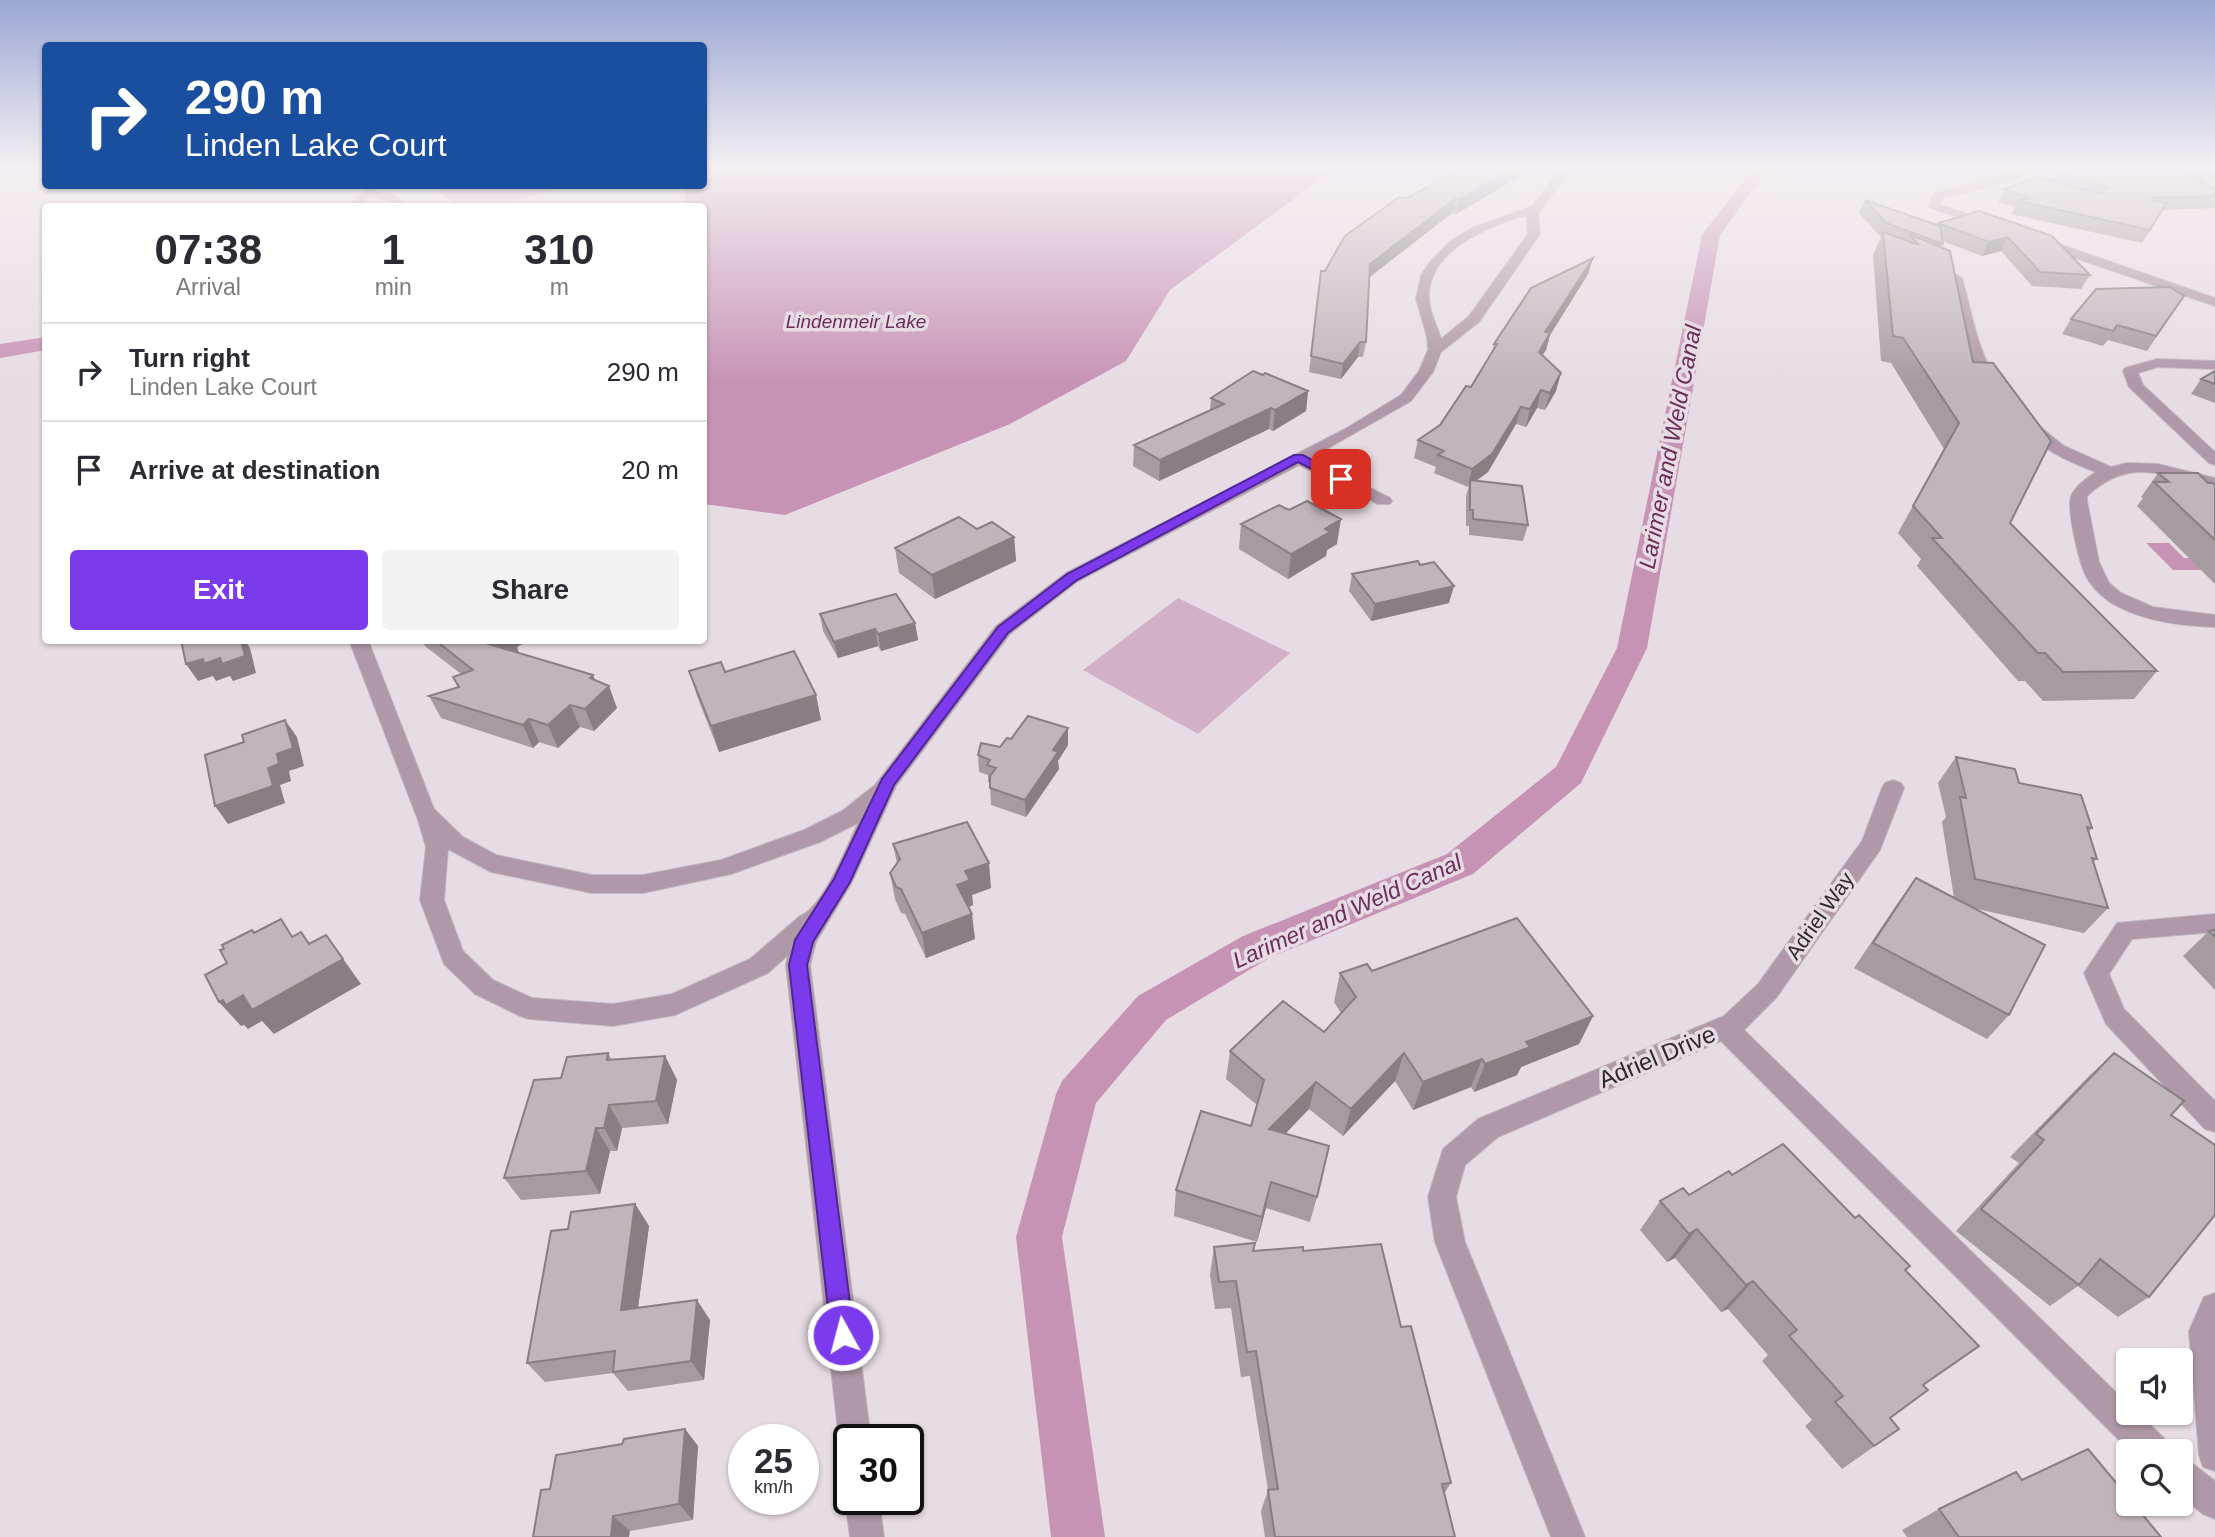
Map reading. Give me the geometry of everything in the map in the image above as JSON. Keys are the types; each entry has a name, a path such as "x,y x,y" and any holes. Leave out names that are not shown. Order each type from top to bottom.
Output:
{"street":[{"path":"429,819 455,843 491,863 592,884 643,884 723,868 811,836 850,817 887,783 1003,630 1072,577 1350,432 1406,398 1426,372 1435,350 1436,342 1427,324 1422,293 1430,272 1444,254 1462,240"},
{"path":"1435,350 1474,320 1530,240"},
{"path":"2033,240 2215,302"},
{"path":"1917,258 1956,278 1969,339 1984,375 2001,394"},
{"path":"2214,365 2157,363 2130,371 2136,387 2215,460"},
{"path":"2018,412 2043,440 2070,458 2114,473"},
{"path":"1298,458 1384,501"},
{"path":"2215,483 2190,473 2161,468 2114,473 2101,476 2079,495 2077,512 2094,575 2104,586 2136,607 2169,618 2215,621"},
{"path":"2084,600 2104,586"},
{"path":"360,644 429,819 437,847 432,900 436,916 453,957 484,987 529,1008 614,1015 675,1004 759,967 821,912"},
{"path":"853,1424 798,965 804,940 842,882 887,783"},
{"name":"Adriel Way","path":"1725,1028 1733,1024 1767,991 1872,844 1893,788"},
{"path":"2215,923 2125,930 2096,973 2115,1016 2215,1120"},
{"name":"Adriel Drive","path":"1568,1537 1450,1242 1442,1197 1453,1158 1488,1128 1725,1028 2141,1439"},
{"path":"2215,1308 2204,1332 2215,1455"},
{"path":"2193,1485 2215,1502"},
{"path":"864,1515 867,1537"}],"shaded area":[{"path":"1178,598 1290,653 1198,734 1083,670"}],"water":[{"name":"Lindenmeir Lake","path":"707,240 1238,240 1170,290 1126,361 1010,424 785,515 707,504"},
{"path":"2146,543 2169,543 2184,558 2196,558 2209,570 2173,570"}],"building":[{"path":"1343,240 1402,240 1370,264 1366,342 1360,342 1343,364 1311,356 1321,271 1325,271"},
{"path":"1884,240 1904,240 1919,245 1914,240 1923,240 1950,251 1973,362 1993,363 2051,441 2010,523 2157,671 2063,672 2045,653 2038,653 1932,538 1942,538 1913,506 1959,423 1903,338 1893,336"},
{"path":"2010,240 2056,240 2090,275 2040,272"},
{"path":"1593,258 1545,332 1550,333 1539,352 1561,373 1550,393 1541,390 1530,409 1521,407 1492,454 1472,469 1438,455 1444,451 1418,440 1440,425 1466,386 1471,387 1497,344 1494,344 1531,288"},
{"path":"2170,287 2184,296 2156,336 2117,325 2113,331 2071,319 2096,289"},
{"path":"1253,371 1263,375 1265,373 1308,391 1275,410 1271,408 1160,460 1134,445 1224,404 1211,398"},
{"path":"2215,371 2215,384 2201,379"},
{"path":"2158,473 2198,473 2208,483 2215,485 2215,540 2154,482 2169,482"},
{"path":"1470,480 1522,486 1528,525 1473,519 1473,510 1470,510"},
{"path":"1307,501 1341,519 1325,529 1330,532 1291,554 1241,524 1279,505 1289,510"},
{"path":"959,517 977,529 992,522 1014,537 932,575 895,548"},
{"path":"1418,561 1420,565 1434,562 1454,586 1375,604 1352,574"},
{"path":"896,594 915,623 878,634 875,629 834,642 820,614"},
{"path":"182,644 242,644 245,656 222,664 220,658 204,664 203,659 186,664"},
{"path":"440,644 488,644 593,675 590,678 609,686 585,709 570,705 548,725 529,719 523,725 429,696 459,687 453,677 473,670"},
{"path":"794,651 816,695 711,726 689,671 721,662 725,672"},
{"path":"1028,716 1068,728 1053,750 1058,752 1025,800 990,788 990,776 996,768 987,765 990,760 978,755 981,743 1000,747 1007,738 1011,739"},
{"path":"285,720 293,748 277,754 279,764 268,768 273,786 215,806 205,755 244,742 242,735"},
{"path":"1956,757 2015,769 2019,783 2081,795 2092,828 2087,827 2097,859 2092,858 2108,908 1975,879 1960,797 1966,798"},
{"path":"967,822 989,863 965,871 970,880 957,885 972,914 922,933 901,889 896,887 890,873 900,859 893,844"},
{"path":"1916,878 2045,945 2009,1015 1873,943"},
{"path":"1517,918 1593,1016 1526,1042 1530,1047 1485,1064 1482,1059 1423,1082 1404,1053 1351,1109 1316,1082 1269,1129 1329,1146 1317,1197 1271,1182 1262,1217 1176,1190 1201,1111 1251,1126 1264,1080 1230,1051 1283,1001 1324,1032 1356,997 1340,973 1367,964 1372,971"},
{"path":"281,919 292,937 301,932 309,944 326,935 343,959 252,1010 243,995 226,1005 223,1000 219,1002 205,975 227,963 220,950 224,949 222,945"},
{"path":"608,1053 607,1060 665,1056 656,1101 609,1105 604,1128 596,1128 586,1171 504,1178 534,1080 561,1078 567,1057"},
{"path":"2114,1053 2184,1101 2171,1115 2215,1145 2215,1215 2149,1297 2100,1259 2079,1285 1981,1209 2044,1140 2036,1134"},
{"path":"1783,1144 1855,1218 1859,1215 1910,1266 1905,1270 1979,1346 1923,1385 1928,1390 1890,1418 1899,1429 1874,1446 1835,1402 1843,1396 1789,1336 1797,1330 1753,1281 1746,1285 1697,1229 1689,1234 1660,1201 1683,1188 1689,1195 1729,1171 1732,1175"},
{"path":"635,1204 621,1310 697,1300 691,1361 613,1372 615,1351 527,1363 551,1231 568,1229 571,1212"},
{"path":"1255,1243 1253,1251 1303,1247 1303,1251 1381,1244 1401,1327 1411,1326 1451,1483 1442,1484 1455,1537 1275,1537 1268,1490 1278,1489 1256,1351 1247,1352 1236,1281 1219,1282 1214,1247"},
{"path":"685,1429 679,1504 613,1516 611,1537 533,1537 541,1490 550,1489 556,1455 622,1444 624,1439"},
{"path":"2088,1449 2116,1483 2116,1516 2144,1516 2161,1537 1959,1537 1939,1509 2016,1472 2022,1480"}],"waterway":[{"name":"Larimer and Weld Canal","path":"1078,1537 1039,1237 1077,1094 1152,1008 1256,947 1460,864 1569,775 1632,648 1710,240"},
{"path":"0,351 42,344"}],"route":[{"path":"843,1335 798,965 804,940 842,882 887,783 1003,630 1072,577 1298,458 1341,479"}]}
